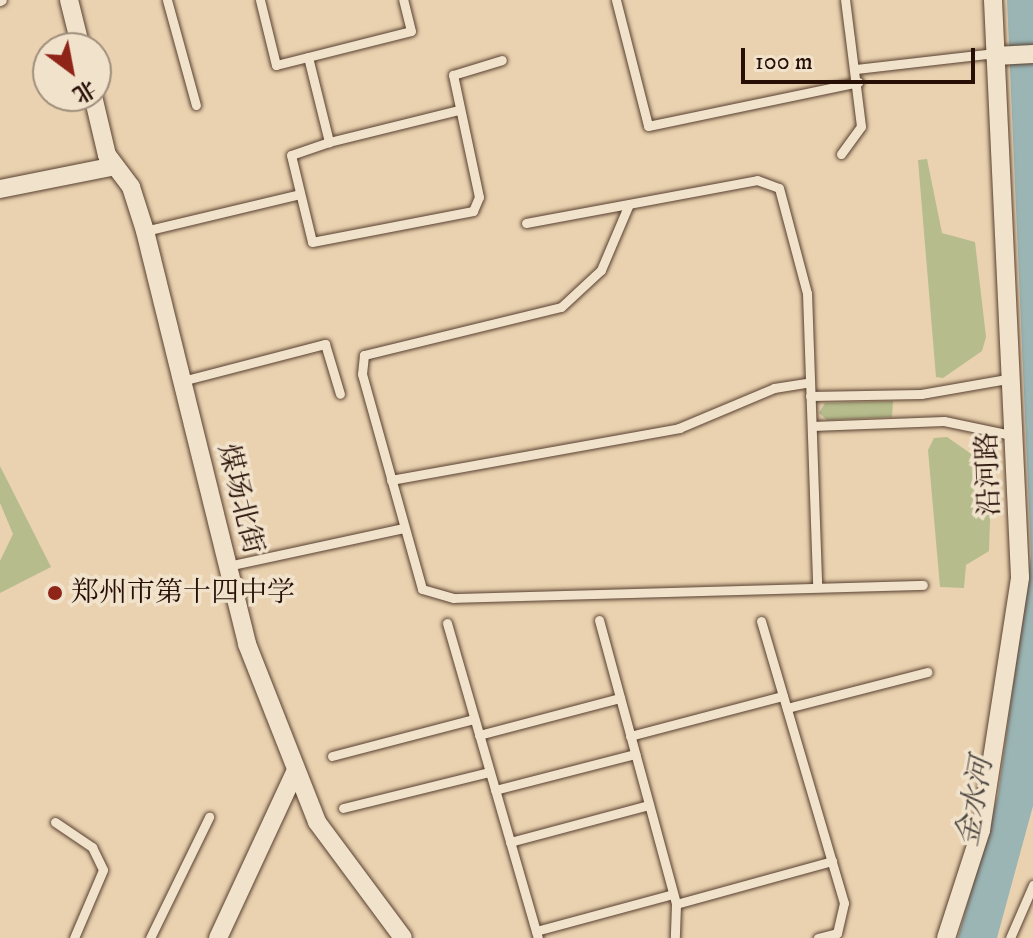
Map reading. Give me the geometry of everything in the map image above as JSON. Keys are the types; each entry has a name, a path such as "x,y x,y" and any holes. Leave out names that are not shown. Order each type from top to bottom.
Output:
{"street":[{"path":"69,0 77,32"},
{"name":"沿河路","path":"946,938 981,830 1020,577 1016,436 993,0"},
{"path":"998,55 1033,54"},
{"name":"煤场北街","path":"98,112 115,166 145,231 247,644 317,822 403,938"},
{"path":"0,189 115,166"},
{"path":"218,938 296,770"}],"lane":[{"path":"167,0 196,105"},
{"path":"260,0 276,65 411,31 403,0"},
{"path":"616,0 648,126 858,82"},
{"path":"841,154 861,126 858,82 845,0"},
{"path":"856,69 998,55"},
{"path":"308,57 329,142"},
{"path":"458,110 329,142 291,155 312,242 473,211 479,197 458,110 453,75 502,60"},
{"path":"526,223 757,180 779,188 805,281 817,586"},
{"path":"145,231 300,194"},
{"path":"629,204 601,270 561,307 364,355 391,480 422,589 454,598 923,585"},
{"path":"182,381 325,344 340,394"},
{"path":"810,396 921,394 1013,378"},
{"path":"391,480 679,428 774,388 810,382"},
{"path":"812,426 944,421 1016,436"},
{"path":"227,566 404,528"},
{"path":"599,620 675,899 675,938"},
{"path":"761,621 844,903 840,925 818,938"},
{"path":"447,623 537,935 832,861"},
{"path":"787,708 927,672"},
{"path":"630,736 783,696"},
{"path":"479,735 620,698"},
{"path":"332,756 474,719"},
{"path":"495,790 635,754"},
{"path":"343,808 490,772"},
{"path":"510,842 649,805"},
{"path":"150,938 209,817"},
{"path":"55,822 92,847 103,870 74,938"},
{"path":"1010,938 1033,885"}],"green space":[{"path":"927,159 942,233 975,242 986,337 982,351 943,378 936,377 918,160"},
{"path":"893,401 892,417 827,420 819,413 825,403"},
{"path":"947,437 977,458 992,460 989,551 966,565 964,588 940,587 928,450 934,438"},
{"path":"0,466 51,567 0,593 0,561 13,534 0,503"}],"water":[{"path":"1007,0 1033,0 1033,806 997,938 958,938 998,795 1031,555"}],"place":[{"name":"郑州市第十四中学","path":"55,593"}],"water label":[{"name":"金水河","path":"976,802"}]}
